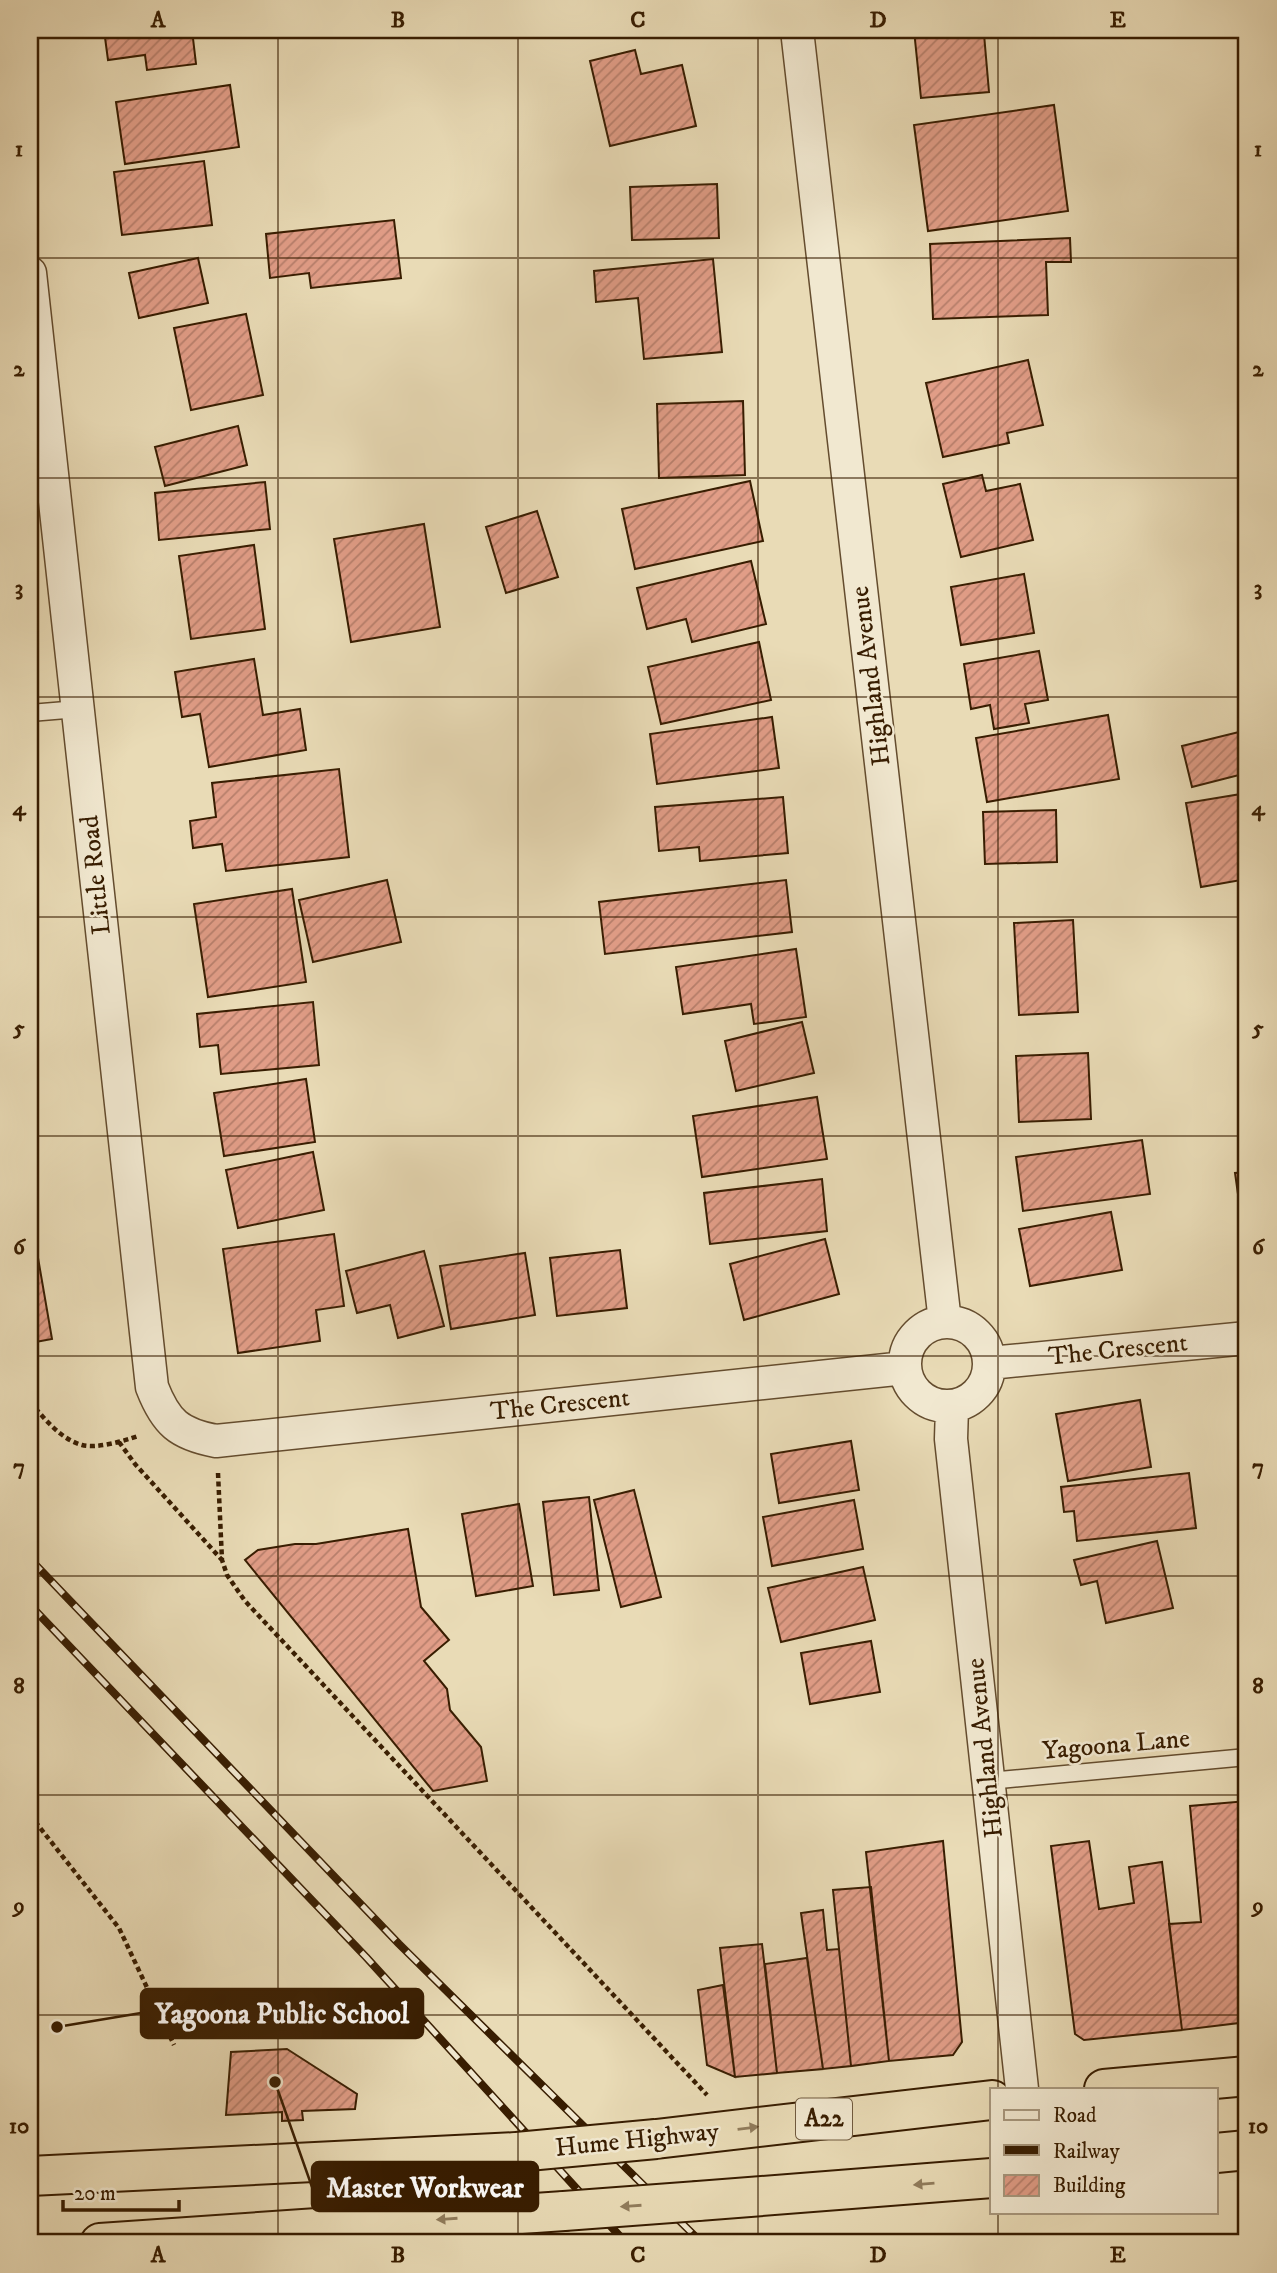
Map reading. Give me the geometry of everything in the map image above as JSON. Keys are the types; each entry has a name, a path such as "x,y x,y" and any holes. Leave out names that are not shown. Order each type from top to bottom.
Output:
{"highway":[{"path":"1115,2088 1247,2076"},
{"name":"Hume Highway","path":"30,2176 517,2152 990,2101"},
{"path":"1218,2153 1247,2150"},
{"path":"100,2243 990,2178"}],"street":[{"name":"Highland Avenue","path":"797,30 945,1322"},
{"name":"Little Road","path":"30,273 152,1387 160,1408 174,1425 193,1436 216,1441"},
{"path":"945,1322 958,1323 981,1338 990,1363 983,1387 964,1404 952,1406 939,1406 926,1401 915,1392 908,1381 905,1368 905,1355 911,1342 931,1325 945,1322"},
{"name":"The Crescent","path":"990,1363 1247,1338"},
{"name":"The Crescent","path":"216,1441 905,1368"},
{"name":"Highland Avenue","path":"952,1406 951,1439 1023,2088"}],"lane":[{"path":"30,713 78,709"},
{"name":"Yagoona Lane","path":"989,1781 1247,1757"}],"path":[{"path":"30,1402 58,1432 83,1446 120,1442 135,1464 222,1560"},
{"path":"216,1441 222,1560 227,1575 245,1601 708,2096"},
{"path":"30,1815 119,1928 174,2045"}],"building":[{"path":"104,30 192,30 196,64 147,70 145,55 108,60"},
{"path":"914,30 1007,30 984,34 989,92 921,98"},
{"path":"635,50 641,74 682,65 696,126 610,146 590,61"},
{"path":"230,85 239,147 125,164 116,102"},
{"path":"1054,105 1068,211 928,231 914,125"},
{"path":"204,161 212,225 122,235 114,172"},
{"path":"717,184 719,238 632,240 630,187"},
{"path":"394,220 401,278 311,288 309,273 270,278 266,234"},
{"path":"1070,238 1071,262 1046,262 1048,315 933,319 930,244"},
{"path":"198,258 208,303 139,318 129,273"},
{"path":"713,259 722,352 644,359 638,298 596,302 594,271"},
{"path":"246,314 263,395 191,410 174,328"},
{"path":"1028,360 1043,425 1007,433 1009,443 943,457 926,383"},
{"path":"743,401 745,475 659,478 657,404"},
{"path":"238,426 247,465 165,486 155,447"},
{"path":"982,475 986,491 1020,484 1033,540 961,557 943,484"},
{"path":"750,481 763,541 635,569 622,509"},
{"path":"265,482 270,529 159,540 155,493"},
{"path":"537,511 558,577 506,593 486,527"},
{"path":"424,524 440,627 351,642 334,539"},
{"path":"254,545 265,629 191,639 179,556"},
{"path":"751,561 766,624 692,642 686,619 647,629 637,588"},
{"path":"1024,574 1034,633 961,645 951,587"},
{"path":"759,642 771,700 661,724 648,667"},
{"path":"1039,651 1048,700 1025,704 1029,723 994,729 990,705 971,709 964,664"},
{"path":"254,659 263,715 300,709 306,750 209,767 200,714 182,717 175,672"},
{"path":"1108,715 1119,779 987,802 976,738"},
{"path":"772,717 779,768 657,784 650,734"},
{"path":"1247,730 1247,773 1192,787 1182,746"},
{"path":"339,769 349,857 226,871 222,844 193,848 190,821 216,817 212,783"},
{"path":"1247,793 1247,841 1243,842 1247,879 1201,887 1186,803"},
{"path":"783,797 788,853 700,861 699,847 659,851 655,807"},
{"path":"1056,810 1057,862 985,864 983,812"},
{"path":"387,880 401,942 313,962 299,900"},
{"path":"786,880 792,932 605,954 599,902"},
{"path":"292,889 306,982 208,997 194,904"},
{"path":"1073,920 1078,1012 1019,1015 1014,923"},
{"path":"796,949 806,1017 754,1024 751,1004 683,1014 676,967"},
{"path":"313,1002 319,1065 221,1074 218,1045 200,1047 197,1014"},
{"path":"802,1022 814,1073 736,1091 725,1041"},
{"path":"1088,1053 1091,1119 1019,1122 1016,1056"},
{"path":"306,1079 315,1142 224,1156 214,1093"},
{"path":"817,1097 827,1159 702,1177 693,1116"},
{"path":"1142,1140 1150,1194 1023,1211 1016,1157"},
{"path":"313,1152 324,1210 238,1228 226,1170"},
{"path":"1247,1172 1247,1243 1245,1244 1235,1173"},
{"path":"822,1179 827,1231 710,1244 704,1193"},
{"path":"1111,1212 1122,1270 1030,1286 1019,1229"},
{"path":"334,1234 344,1306 316,1310 320,1341 238,1353 223,1249"},
{"path":"825,1239 839,1294 744,1320 730,1264"},
{"path":"620,1250 627,1308 557,1316 550,1258"},
{"path":"424,1251 444,1326 398,1338 390,1305 357,1313 346,1271"},
{"path":"37,1252 52,1339 30,1343 30,1253"},
{"path":"525,1253 535,1315 451,1329 440,1266"},
{"path":"1140,1400 1151,1467 1068,1481 1056,1414"},
{"path":"851,1441 859,1490 779,1503 771,1454"},
{"path":"1189,1473 1196,1528 1077,1541 1074,1511 1064,1512 1061,1487"},
{"path":"634,1490 661,1597 621,1607 594,1500"},
{"path":"589,1497 599,1590 554,1595 543,1502"},
{"path":"854,1500 863,1549 772,1566 763,1517"},
{"path":"519,1504 533,1586 476,1596 462,1514"},
{"path":"408,1529 421,1607 449,1640 424,1661 447,1689 450,1710 481,1747 487,1781 433,1791 245,1560 258,1550"},
{"path":"1157,1541 1173,1608 1106,1623 1097,1581 1081,1585 1074,1560"},
{"path":"863,1567 875,1620 781,1642 768,1588"},
{"path":"871,1641 880,1692 810,1704 801,1653"},
{"path":"1247,1801 1247,2022 1182,2030 1169,1924 1201,1922 1190,1806"},
{"path":"943,1841 962,2042 953,2055 889,2061 866,1852"},
{"path":"1089,1841 1099,1909 1134,1903 1129,1867 1162,1862 1182,2030 1084,2040 1075,2034 1051,1846"},
{"path":"871,1887 889,2061 851,2066 833,1890"},
{"path":"823,1910 827,1950 839,1949 851,2066 823,2069 801,1913"},
{"path":"762,1944 777,2073 735,2077 720,1948"},
{"path":"807,1958 823,2069 777,2073 765,1964"},
{"path":"723,1985 735,2077 707,2065 698,1990"},
{"path":"287,2049 357,2094 355,2109 302,2111 303,2120 282,2121 282,2112 226,2115 231,2052"},
{"path":"1247,2234 1247,2243 1181,2243"}],"railway":[{"path":"30,1559 399,1944 702,2243"},
{"path":"30,1605 366,1957 626,2243"}],"place":[{"name":"Yagoona Public School","path":"57,2027"},
{"name":"Master Workwear","path":"275,2082"}]}
